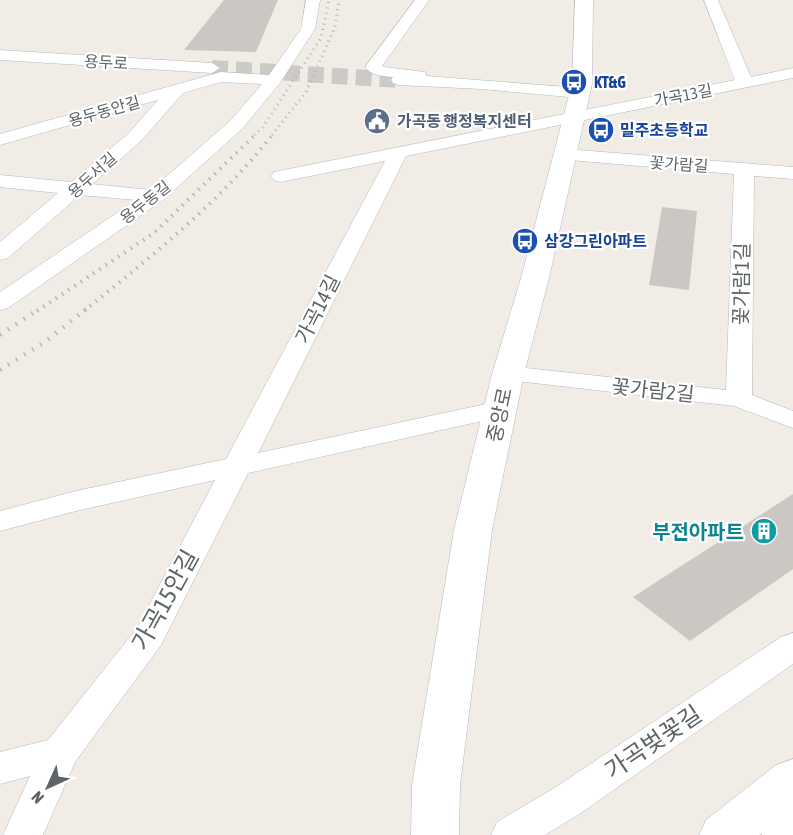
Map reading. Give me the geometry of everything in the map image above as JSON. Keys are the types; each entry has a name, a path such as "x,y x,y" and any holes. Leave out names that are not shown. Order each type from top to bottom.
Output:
{"main road":[{"name":"중앙로","path":"435,835 436,785 473,530 508,374 535,278 582,84 584,0"},
{"path":"723,835 793,779"},
{"path":"786,835 793,788"}],"street":[{"name":"용두동길","path":"0,303 156,196 236,125 273,80 308,29 313,0"},
{"path":"422,0 373,68 380,71 443,77 577,105"},
{"path":"711,0 745,83"},
{"name":"용두로","path":"0,56 206,68"},
{"name":"용두동안길","path":"0,140 177,90 206,68"},
{"name":"가곡13길","path":"577,105 745,83 793,74"},
{"path":"177,90 221,77 273,80"},
{"path":"399,80 463,83"},
{"name":"용두서길","path":"0,253 135,137 177,90"},
{"path":"281,176 399,152 577,105"},
{"name":"가곡14길","path":"235,467 399,152"},
{"name":"꽃가람길","path":"565,155 793,173"},
{"name":"꽃가람1길","path":"739,399 744,169"},
{"path":"0,181 156,196"},
{"name":"꽃가람2길","path":"508,374 739,399 789,414"},
{"path":"1,521 76,501 500,409"},
{"name":"가곡15안길","path":"23,835 60,753 149,636 235,467"},
{"name":"가곡벚꽃길","path":"510,835 567,801 793,646"},
{"path":"0,768 60,753"}],"building":[{"path":"224,0 278,0 256,52 184,50"},
{"path":"662,207 697,211 689,290 649,285"},
{"name":"부전아파트","path":"793,494 793,569 690,641 633,597"}],"tunnel":[{"path":"212,68 399,80"}],"railway":[{"path":"254,135 263,127 321,38 329,0"},
{"path":"272,135 306,92 335,27 339,0"},
{"path":"37,311 154,233 256,134"},
{"path":"84,311 184,228 230,183 273,134"},
{"path":"0,335 39,309"},
{"path":"0,370 45,342 86,309"}],"place":[{"name":"KT&G","path":"574,82"},
{"name":"가곡동 행정복지센터","path":"377,121"},
{"name":"밀주초등학교","path":"601,130"},
{"name":"삼강그린아파트","path":"525,241"},
{"name":"부전아파트","path":"764,531"}]}
